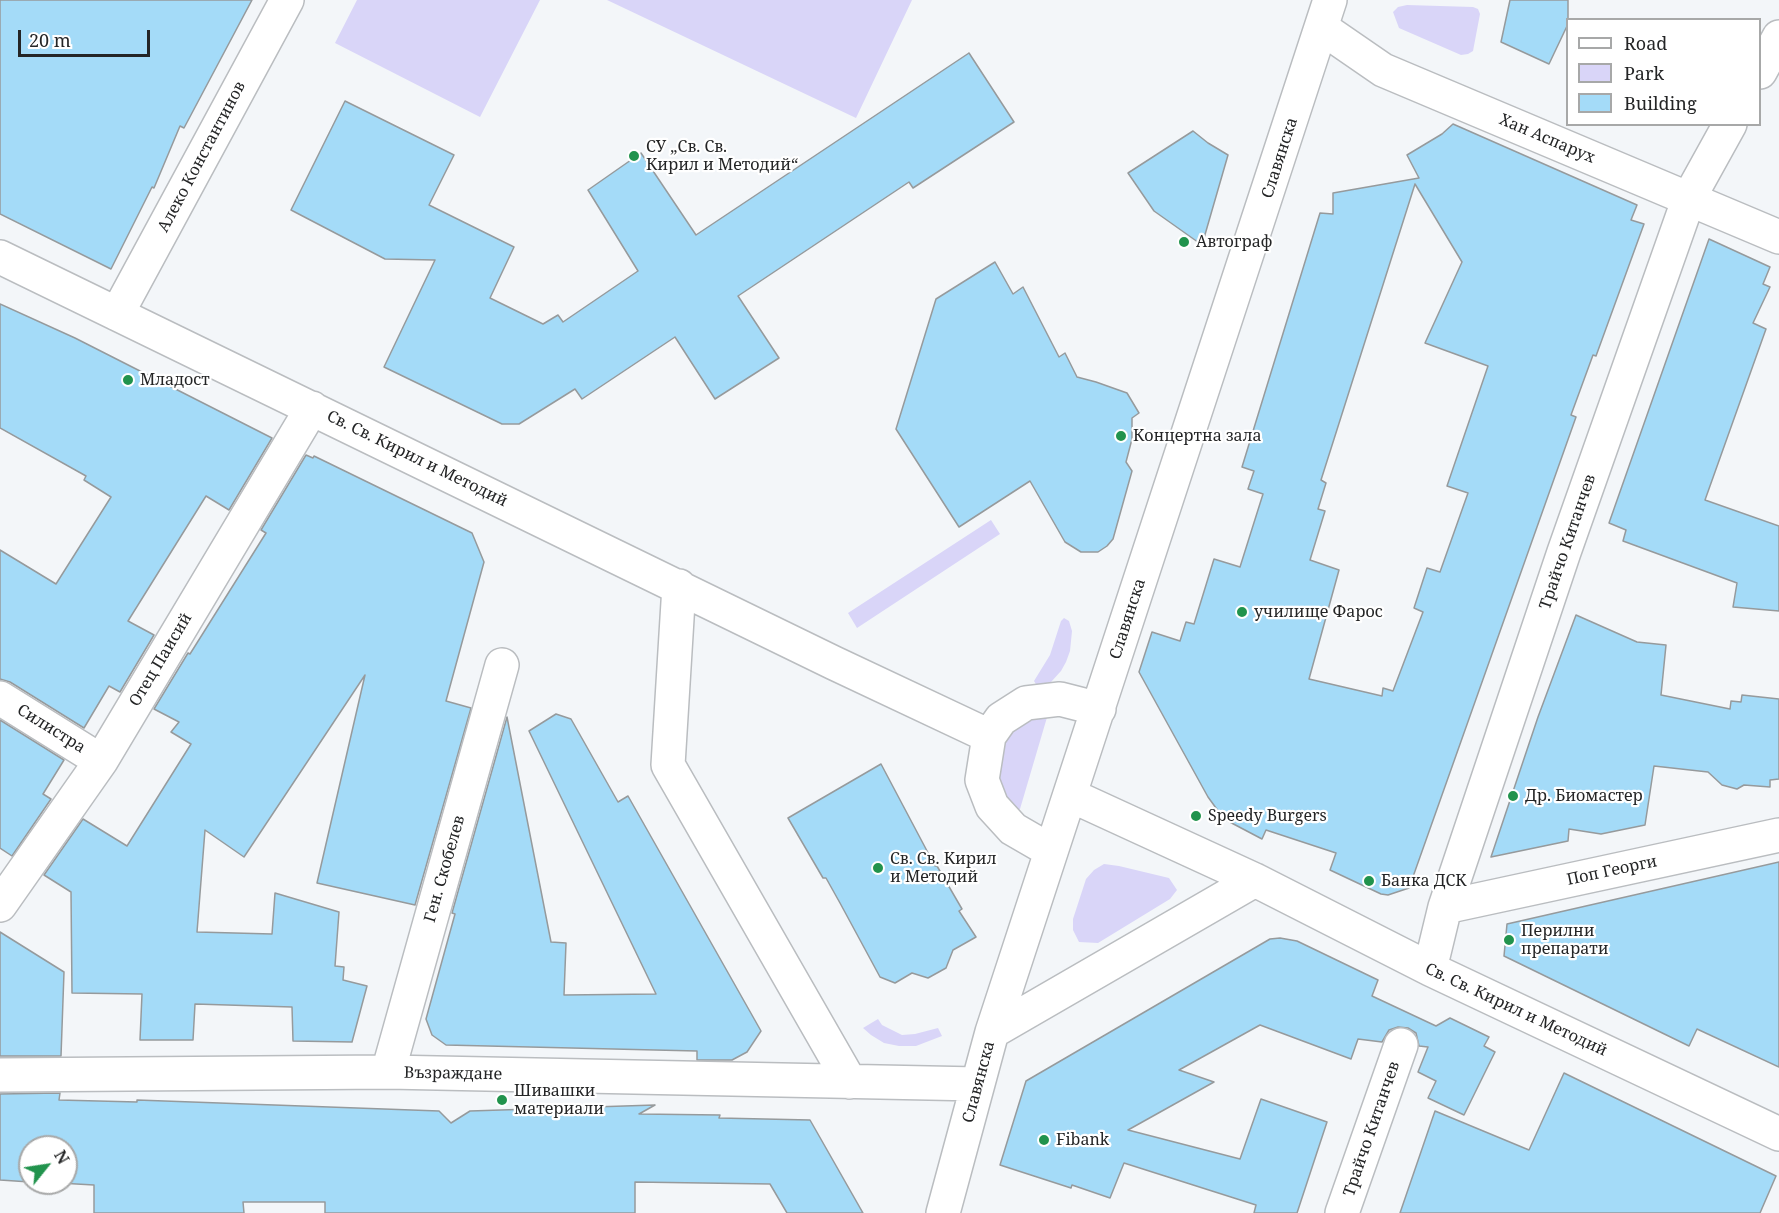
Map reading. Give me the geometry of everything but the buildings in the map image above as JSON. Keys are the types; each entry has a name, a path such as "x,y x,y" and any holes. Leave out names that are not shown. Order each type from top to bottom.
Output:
{"street":[{"name":"Алеко Константинов","path":"117,314 287,0"},
{"name":"Хан Аспарух","path":"1326,14 1383,70 1779,237"},
{"name":"Славянска","path":"943,1213 992,1032 1326,14"},
{"path":"1761,70 1779,37"},
{"name":"Трайчо Китанчев","path":"1430,969 1445,907 1564,552 1689,198 1729,126"},
{"name":"Св. Св. Кирил и Методий","path":"0,257 834,663 989,736"},
{"name":"Отец Паисий","path":"0,905 101,760 312,408"},
{"path":"679,586 668,765 850,1082"},
{"name":"Ген. Скобелев","path":"388,1072 502,665"},
{"name":"Силистра","path":"0,698 101,760"},
{"path":"1051,851 1013,830 992,806 982,780 989,736 1001,719 1026,703 1060,699 1099,709"},
{"name":"Св. Св. Кирил и Методий","path":"1070,795 1255,880 1430,969 1779,1134"},
{"name":"Поп Георги","path":"1445,907 1779,835"},
{"path":"992,1032 1255,880"},
{"name":"Трайчо Китанчев","path":"1342,1213 1401,1045"},
{"name":"Възраждане","path":"0,1075 388,1072 978,1084"}],"green space":[{"path":"357,0 540,0 480,117 335,43"},
{"path":"607,0 912,0 856,118"},
{"path":"1407,5 1478,9 1480,14 1473,51 1461,55 1399,28 1393,12 1398,7"},
{"path":"991,520 1000,534 857,628 848,613"},
{"path":"1064,618 1069,621 1072,631 1070,651 1066,662 1051,682 1037,686 1034,681 1050,655"},
{"path":"1048,714 1020,809 1014,812 993,776 996,748 1011,728 1029,717"},
{"path":"1104,864 1169,878 1177,890 1170,899 1098,943 1079,942 1073,930 1073,919 1086,879"},
{"path":"878,1019 882,1025 902,1035 938,1028 942,1036 916,1046 884,1043 863,1028"}],"place":[{"name":"СУ „Св. Св. Кирил и Методий“","path":"634,156"},
{"name":"Автограф","path":"1184,242"},
{"name":"Младост","path":"128,380"},
{"name":"Концертна зала","path":"1121,436"},
{"name":"училище Фарос","path":"1242,612"},
{"name":"Др. Биомастер","path":"1513,796"},
{"name":"Speedy Burgers","path":"1196,816"},
{"name":"Св. Св. Кирил и Методий","path":"878,868"},
{"name":"Банка ДСК","path":"1369,881"},
{"name":"Перилни препарати","path":"1509,940"},
{"name":"Шивашки материали","path":"502,1100"},
{"name":"Fibank","path":"1044,1140"}]}
